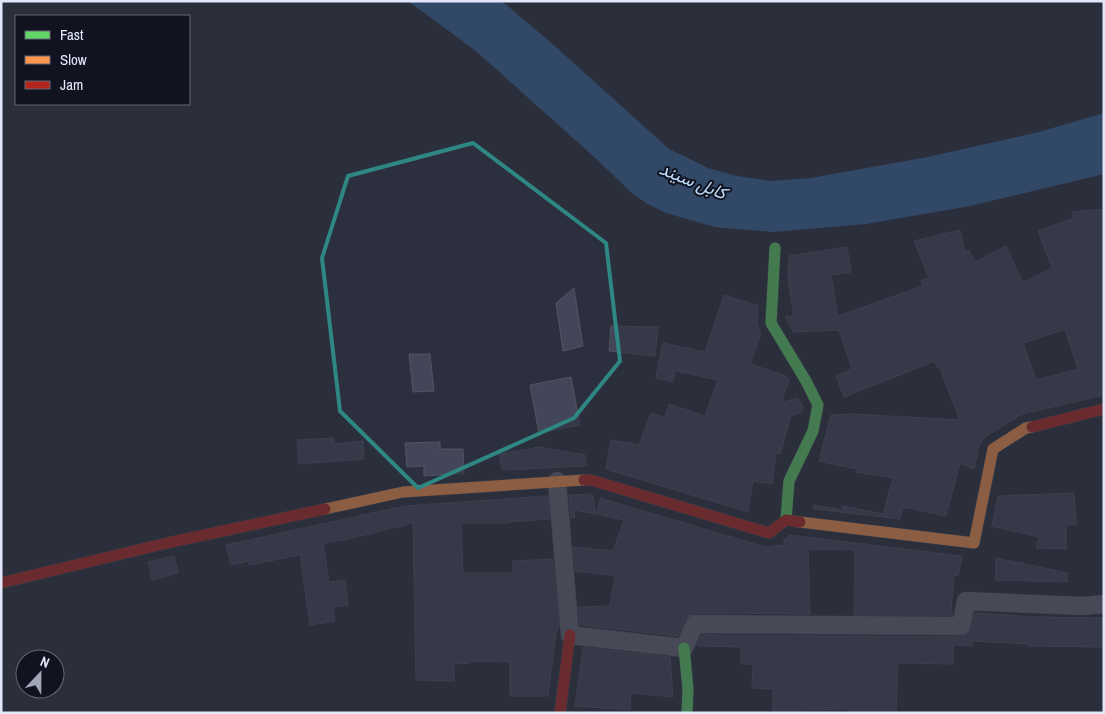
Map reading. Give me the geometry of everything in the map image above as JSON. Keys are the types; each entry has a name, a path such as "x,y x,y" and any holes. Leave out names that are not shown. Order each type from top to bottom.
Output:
{"street":[{"path":"775,248 771,323 806,380 818,405 813,431 789,481 786,520"},
{"path":"1,583 167,543 403,492 557,481 591,480 769,533 786,520 974,543 993,449 1026,428 1104,409"},
{"path":"557,481 570,635 560,713"},
{"path":"687,713 684,648 695,624 961,626 966,601 1083,606 1104,604"},
{"path":"570,635 684,648"}],"highlighted area":[{"path":"473,143 606,243 620,361 574,418 418,488 340,411 322,258 348,176"}],"water":[{"name":"کابل سيند","path":"408,1 502,1 669,149 708,168 737,176 770,181 811,178 928,157 1039,132 1104,113 1104,174 970,206 866,224 773,232 715,227 666,213 633,194 476,51"}],"building":[{"path":"1104,209 1104,395 1022,414 985,437 979,446 974,469 960,463 946,516 903,507 900,519 813,509 814,505 842,510 843,506 883,514 893,478 856,472 857,469 819,461 831,415 852,414 960,420 939,366 937,367 935,361 844,397 836,376 852,369 839,330 794,332 786,319 786,315 794,318 788,280 789,256 847,247 851,272 831,275 838,316 923,286 921,281 929,278 914,241 960,230 965,252 969,250 975,262 1006,246 1023,283 1052,268 1038,231 1074,218 1072,212","holes":["1065,329 1078,369 1036,380 1023,343"]},
{"path":"574,288 583,346 563,351 556,303"},
{"path":"724,295 758,306 757,323 761,334 750,364 786,376 789,380 781,403 798,398 803,407 802,412 791,416 780,454 776,453 772,484 753,481 748,512 606,469 611,440 639,445 651,413 665,418 669,404 705,416 718,380 675,371 673,382 656,378 663,343 705,352"},
{"path":"611,326 658,327 655,356 609,351"},
{"path":"409,354 430,354 434,391 413,392"},
{"path":"571,377 580,425 539,433 530,385"},
{"path":"334,438 334,444 363,441 364,459 299,464 297,440"},
{"path":"440,442 440,449 463,449 464,473 424,476 424,466 407,467 405,443"},
{"path":"540,447 585,455 587,466 502,470 499,454"},
{"path":"1074,493 1076,524 1066,525 1066,549 1036,548 1039,537 992,526 998,496"},
{"path":"589,494 593,496 596,514 574,510 575,517 571,518 569,495"},
{"path":"548,496 550,519 509,523 461,523 463,573 513,573 513,561 553,559 559,626 556,633 548,696 510,696 510,662 470,661 470,663 454,664 454,681 416,680 413,523 344,540 323,543 329,582 345,580 348,605 333,607 335,621 310,625 300,555 249,565 249,561 231,565 226,545 405,506"},
{"path":"600,498 765,547 784,546 784,540 790,535 962,556 958,576 954,575 951,612 953,612 952,615 854,615 855,550 811,549 808,550 810,614 695,613 686,619 676,636 580,625 578,607 610,606 615,576 575,571 573,547 613,551 624,520 597,514"},
{"path":"174,556 178,573 152,580 148,562"},
{"path":"996,558 1068,573 1067,582 996,580"},
{"path":"974,613 1038,617 1104,618 1104,647 1028,646 1028,644 972,641 972,646 953,645 953,664 898,663 896,713 848,713 849,709 801,710 801,713 773,713 773,689 752,688 753,664 741,664 741,647 698,646 697,644 702,635 961,637 970,632"},
{"path":"583,647 670,657 673,697 631,693 630,710 575,706"}],"traffic: fast":[{"path":"775,248 771,323 806,381 818,405 813,431 789,481 786,520"},
{"path":"684,648 688,689 687,713"}],"traffic: slow":[{"path":"800,522 974,543 993,449 1026,428 1032,427"},
{"path":"325,509 403,492 584,480"}],"traffic: jam":[{"path":"1032,427 1104,409"},
{"path":"584,480 591,480 769,533 786,520 800,522"},
{"path":"1,583 167,543 325,509"},
{"path":"560,713 570,635"}]}
